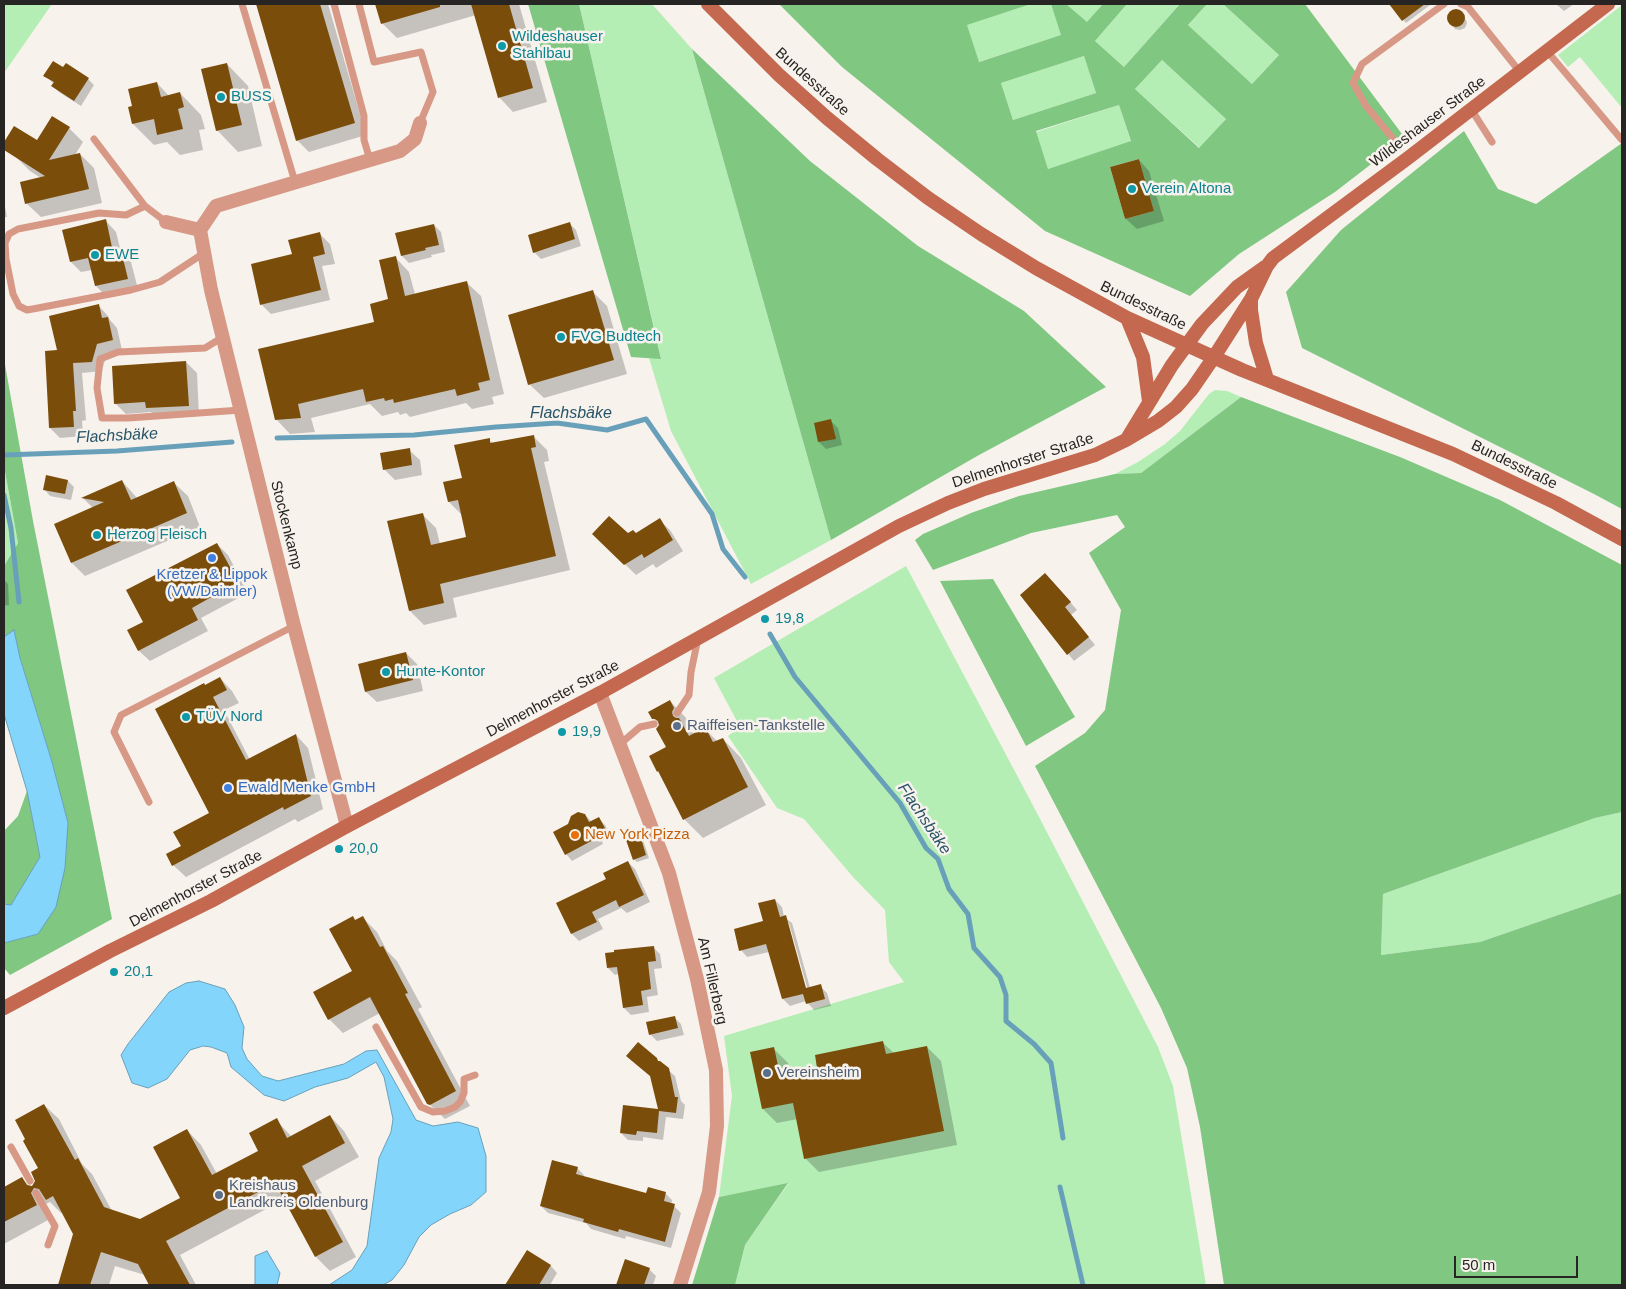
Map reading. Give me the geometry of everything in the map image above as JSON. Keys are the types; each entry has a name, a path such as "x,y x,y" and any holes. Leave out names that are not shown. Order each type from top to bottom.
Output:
{"main road":[{"name":"Bundesstraße","path":"708,4 779,75 877,159 928,198 1036,268 1127,318 1214,358 1453,454 1556,503 1622,539"},
{"name":"Wildeshauser Straße","path":"1186,345 1208,317 1237,287 1267,266 1284,249 1400,164 1608,4"},
{"name":"Wildeshauser Straße","path":"1214,358 1251,299 1267,266"},
{"path":"1251,299 1256,343 1267,379"},
{"path":"1127,318 1143,357 1149,401"},
{"path":"1126,440 1186,345"},
{"name":"Delmenhorster Straße","path":"4,1008 110,951 211,901 347,826 600,693 899,526 984,489 1095,455 1126,440 1158,421 1176,406 1192,389 1214,358"}],"street":[{"path":"166,222 200,230 216,206 400,151 415,139 420,123"},
{"name":"Stockenkamp","path":"200,230 211,290 294,626 347,826"},
{"name":"Am Fillerberg","path":"600,693 669,873 697,978 716,1070 717,1126 709,1192 680,1285"}],"lane":[{"path":"242,4 295,182"},
{"path":"334,4 364,116 364,140 370,160"},
{"path":"360,4 374,62 421,52 433,92 420,123"},
{"path":"1400,147 1366,106 1353,83 1362,64 1444,4"},
{"path":"1461,4 1468,7 1520,72"},
{"path":"1547,51 1622,140"},
{"path":"1471,109 1492,142"},
{"path":"94,139 146,206 166,222"},
{"path":"146,206 126,215 98,213 18,229 9,234 5,243 6,258 13,294 19,306 27,310 131,290 160,282 205,253"},
{"path":"223,337 205,348 118,352 100,359 97,388 102,418 241,410"},
{"path":"150,802 114,732 121,715 294,626"},
{"path":"677,713 689,695 691,672 698,638"},
{"path":"620,744 640,727 654,724"},
{"path":"376,1027 421,1107 433,1112 445,1111 455,1107 460,1102 464,1093 464,1079 475,1075"},
{"path":"11,1147 30,1181"},
{"path":"36,1193 55,1226 48,1245"}],"green space":[{"path":"4,4 52,4 4,73"},
{"path":"528,4 579,4 661,359 631,357"},
{"path":"579,4 652,4 692,49 831,540 751,584 671,431 649,358 661,358"},
{"path":"779,4 1031,4 967,25 979,62 1061,35 1051,4 1066,4 1087,22 1103,4 1127,4 1095,41 1124,67 1180,4 1207,4 1188,25 1252,84 1279,55 1223,4 1305,4 1405,138 1335,192 1239,254 1190,296 1045,231 842,67","holes":["1084,56 1096,93 1013,120 1001,83","1162,60 1226,119 1199,148 1135,89","1119,105 1131,141 1048,169 1036,131","1139,159 1154,211 1125,219 1110,167"]},
{"path":"1031,4 1051,4 1062,35 978,62 966,25"},
{"path":"1066,4 1103,4 1087,23"},
{"path":"1127,4 1180,4 1124,67 1095,41"},
{"path":"1207,4 1223,4 1279,55 1252,84 1188,25"},
{"path":"1622,5 1622,108 1580,57 1568,67 1558,55"},
{"path":"692,49 810,161 918,246 1024,311 1106,387 979,455 831,540"},
{"path":"1084,56 1096,93 1013,120 1001,83"},
{"path":"1162,60 1226,119 1200,148 1135,89"},
{"path":"1119,105 1131,142 1048,169 1036,132"},
{"path":"1464,131 1498,189 1536,204 1622,143 1622,509 1302,348 1286,292 1341,230"},
{"path":"4,359 33,521 112,919 10,975 4,968 4,943 38,934 68,823 52,762 20,658 14,631 4,637 4,566 18,543 4,466"},
{"path":"1215,390 1227,391 1241,397 1141,473 1115,474 1138,462 1165,444 1180,431 1209,394"},
{"path":"1241,397 1400,457 1500,500 1622,565 1622,812 1595,818 1383,894 1381,955 1480,942 1622,893 1622,1285 1224,1285 1200,1127 1187,1068 1161,1008 1035,766 1085,733 1105,710 1121,610 1089,553 1125,527 1117,515 1031,533 933,570 915,540 923,534 971,513 1019,496 1115,474 1141,473"},
{"path":"4,466 18,543 4,566"},
{"path":"906,566 1158,1047 1173,1086 1206,1285 735,1285 745,1245 788,1184 719,1197 732,1096 724,1036 904,982 889,962 885,910 853,877 804,819 777,808 728,736 740,727 714,678"},
{"path":"993,579 1075,717 1026,746 940,581"},
{"path":"27,791 40,857 11,906 4,904 4,831 18,816"},
{"path":"1622,812 1622,893 1480,942 1381,955 1383,894 1595,818"},
{"path":"788,1183 745,1245 735,1285 692,1285 719,1197"}],"water":[{"path":"14,630 20,658 52,762 68,823 65,868 56,907 38,934 4,943 4,904 11,905 40,857 27,791 4,714 4,637"},
{"path":"199,981 225,989 235,1005 244,1027 242,1048 247,1059 262,1076 278,1081 344,1064 366,1051 377,1050 416,1120 433,1126 458,1122 478,1128 486,1156 486,1192 471,1205 431,1225 419,1237 404,1265 392,1280 383,1285 329,1285 352,1270 367,1246 379,1158 391,1132 393,1119 384,1077 376,1062 348,1078 315,1087 284,1101 264,1095 231,1067 227,1053 203,1046 190,1050 167,1079 148,1088 132,1083 121,1055 128,1044 169,992 186,983"},
{"path":"267,1251 280,1273 277,1285 255,1285 255,1256"}],"building":[{"path":"256,4 320,4 355,123 296,141"},
{"path":"375,4 440,4 440,7 381,24"},
{"name":"Wildeshauser Stahlbau","path":"471,4 509,4 533,88 498,98"},
{"path":"1389,4 1425,4 1402,21"},
{"path":"1456,9 1462,12 1465,18 1462,24 1456,27 1450,24 1447,18 1450,12"},
{"path":"53,61 63,67 66,63 89,78 74,101 51,86 54,82 43,76"},
{"name":"BUSS","path":"227,63 242,125 216,131 201,69"},
{"path":"157,82 161,97 180,92 184,107 178,109 183,129 157,135 154,119 132,124 128,107 132,106 128,89"},
{"path":"52,116 70,127 49,160 80,153 89,189 25,204 20,182 45,176 4,150 4,142 14,126 37,140"},
{"name":"Verein Altona","path":"1139,159 1154,211 1125,219 1110,167"},
{"name":"EWE","path":"106,219 113,252 121,250 128,279 95,286 88,258 70,262 62,230"},
{"path":"570,222 575,239 533,253 528,235"},
{"path":"434,224 439,245 401,256 395,233"},
{"path":"320,232 325,254 313,257 321,290 260,305 251,264 292,254 288,240"},
{"path":"396,256 405,296 467,281 490,380 478,383 480,390 457,396 455,389 394,403 393,399 385,401 384,398 366,402 363,389 298,404 301,418 275,420 258,349 374,322 370,304 388,299 379,260"},
{"name":"FVG Budtech","path":"593,290 614,360 528,385 508,315"},
{"path":"99,304 102,318 108,317 113,340 97,344 92,362 73,363 76,411 73,411 74,427 49,428 45,351 57,350 49,316"},
{"path":"186,361 189,406 146,408 145,402 114,404 112,366"},
{"path":"831,419 836,439 818,442 814,423"},
{"path":"534,435 536,447 531,448 556,556 440,584 444,603 409,611 387,521 423,513 431,545 466,537 458,500 448,502 443,482 462,478 454,445 490,438 490,443"},
{"path":"410,448 412,465 383,470 380,453"},
{"path":"46,475 68,480 65,494 43,490"},
{"name":"Herzog Fleisch","path":"122,480 131,500 174,481 187,513 71,563 54,524 104,502 81,498"},
{"path":"609,516 628,533 633,530 636,533 660,518 673,540 644,558 642,554 624,565 592,534"},
{"path":"217,543 238,582 192,608 198,620 138,651 127,630 143,622 126,590"},
{"path":"1045,573 1071,602 1065,607 1089,637 1067,655 1020,595"},
{"name":"Hunte-Kontor","path":"406,652 413,680 365,692 358,664"},
{"path":"220,677 227,690 213,697 246,760 296,734 311,796 284,810 283,807 172,866 166,854 181,846 173,832 209,813 155,709 204,683 205,685"},
{"path":"670,700 674,708 673,716 679,718 689,736 705,727 713,742 723,738 748,787 683,820 649,756 666,747 656,729 659,725 658,721 652,719 648,712"},
{"name":"New York Pizza","path":"578,812 585,814 589,822 599,817 606,830 596,835 597,838 565,855 553,832 568,824 571,816"},
{"path":"640,835 646,855 633,860 626,840"},
{"path":"628,861 644,895 619,907 616,900 592,912 597,922 571,934 556,903 606,879 603,873"},
{"path":"775,899 780,917 786,915 806,988 821,984 825,999 806,1004 803,994 782,999 766,944 739,951 734,929 763,921 758,903"},
{"path":"353,916 355,920 363,916 380,947 383,946 408,993 405,994 456,1091 430,1105 427,1104 370,997 328,1020 313,992 352,971 329,929"},
{"path":"654,946 656,961 648,962 651,989 641,991 643,1005 623,1008 617,967 607,968 605,953 614,952 614,950"},
{"path":"675,1016 678,1028 649,1035 646,1022"},
{"path":"883,1041 886,1054 927,1046 944,1131 804,1159 793,1103 762,1109 750,1052 774,1047 780,1075 817,1068 815,1055"},
{"path":"638,1042 658,1061 669,1068 675,1097 678,1097 676,1113 659,1111 657,1133 637,1131 636,1135 620,1133 623,1105 658,1109 650,1076 626,1056"},
{"name":"Kreishaus Landkreis Oldenburg","path":"44,1104 75,1160 78,1158 104,1207 140,1219 180,1198 153,1147 187,1129 212,1175 258,1151 249,1133 277,1118 287,1138 330,1115 345,1143 302,1166 343,1242 315,1257 275,1183 166,1241 190,1285 149,1285 138,1264 101,1252 90,1285 58,1285 73,1234 53,1196 46,1200 39,1189 34,1188 31,1193 37,1205 4,1222 4,1187 22,1177 27,1185 32,1186 35,1181 31,1172 38,1168 23,1141 25,1139 15,1120"},
{"path":"552,1160 578,1167 576,1174 646,1193 648,1187 666,1192 664,1201 675,1204 665,1242 619,1229 618,1232 583,1222 584,1219 540,1206"},
{"path":"527,1250 551,1265 539,1285 505,1285"},
{"path":"625,1259 650,1268 644,1285 616,1285"}],"waterway":[{"name":"Flachsbäke","path":"277,438 414,435 557,423 607,430 646,419 712,514 723,549 745,577"},
{"name":"Flachsbäke","path":"4,455 117,451 232,442"},
{"path":"4,495 11,528 19,602"},
{"name":"Flachsbäke","path":"770,634 795,677 900,803 926,848 938,859 949,889 968,914 974,948 1000,977 1006,995 1006,1021 1034,1044 1051,1063 1063,1138"},
{"name":"Flachsbäke","path":"1060,1187 1083,1285"}],"place":[{"name":"Wildeshauser Stahlbau","path":"502,46"},
{"name":"BUSS","path":"221,97"},
{"name":"Verein Altona","path":"1132,189"},
{"name":"EWE","path":"95,255"},
{"name":"FVG Budtech","path":"561,337"},
{"name":"Herzog Fleisch","path":"97,535"},
{"name":"Kretzer & Lippok (VW/Daimler)","path":"212,558"},
{"name":"19,8","path":"765,619"},
{"name":"Hunte-Kontor","path":"386,672"},
{"name":"TÜV Nord","path":"186,717"},
{"name":"Raiffeisen-Tankstelle","path":"677,726"},
{"name":"19,9","path":"562,732"},
{"name":"Ewald Menke GmbH","path":"228,788"},
{"name":"New York Pizza","path":"575,835"},
{"name":"20,0","path":"339,849"},
{"name":"20,1","path":"114,972"},
{"name":"Vereinsheim","path":"767,1073"},
{"name":"Kreishaus Landkreis Oldenburg","path":"219,1195"}]}
